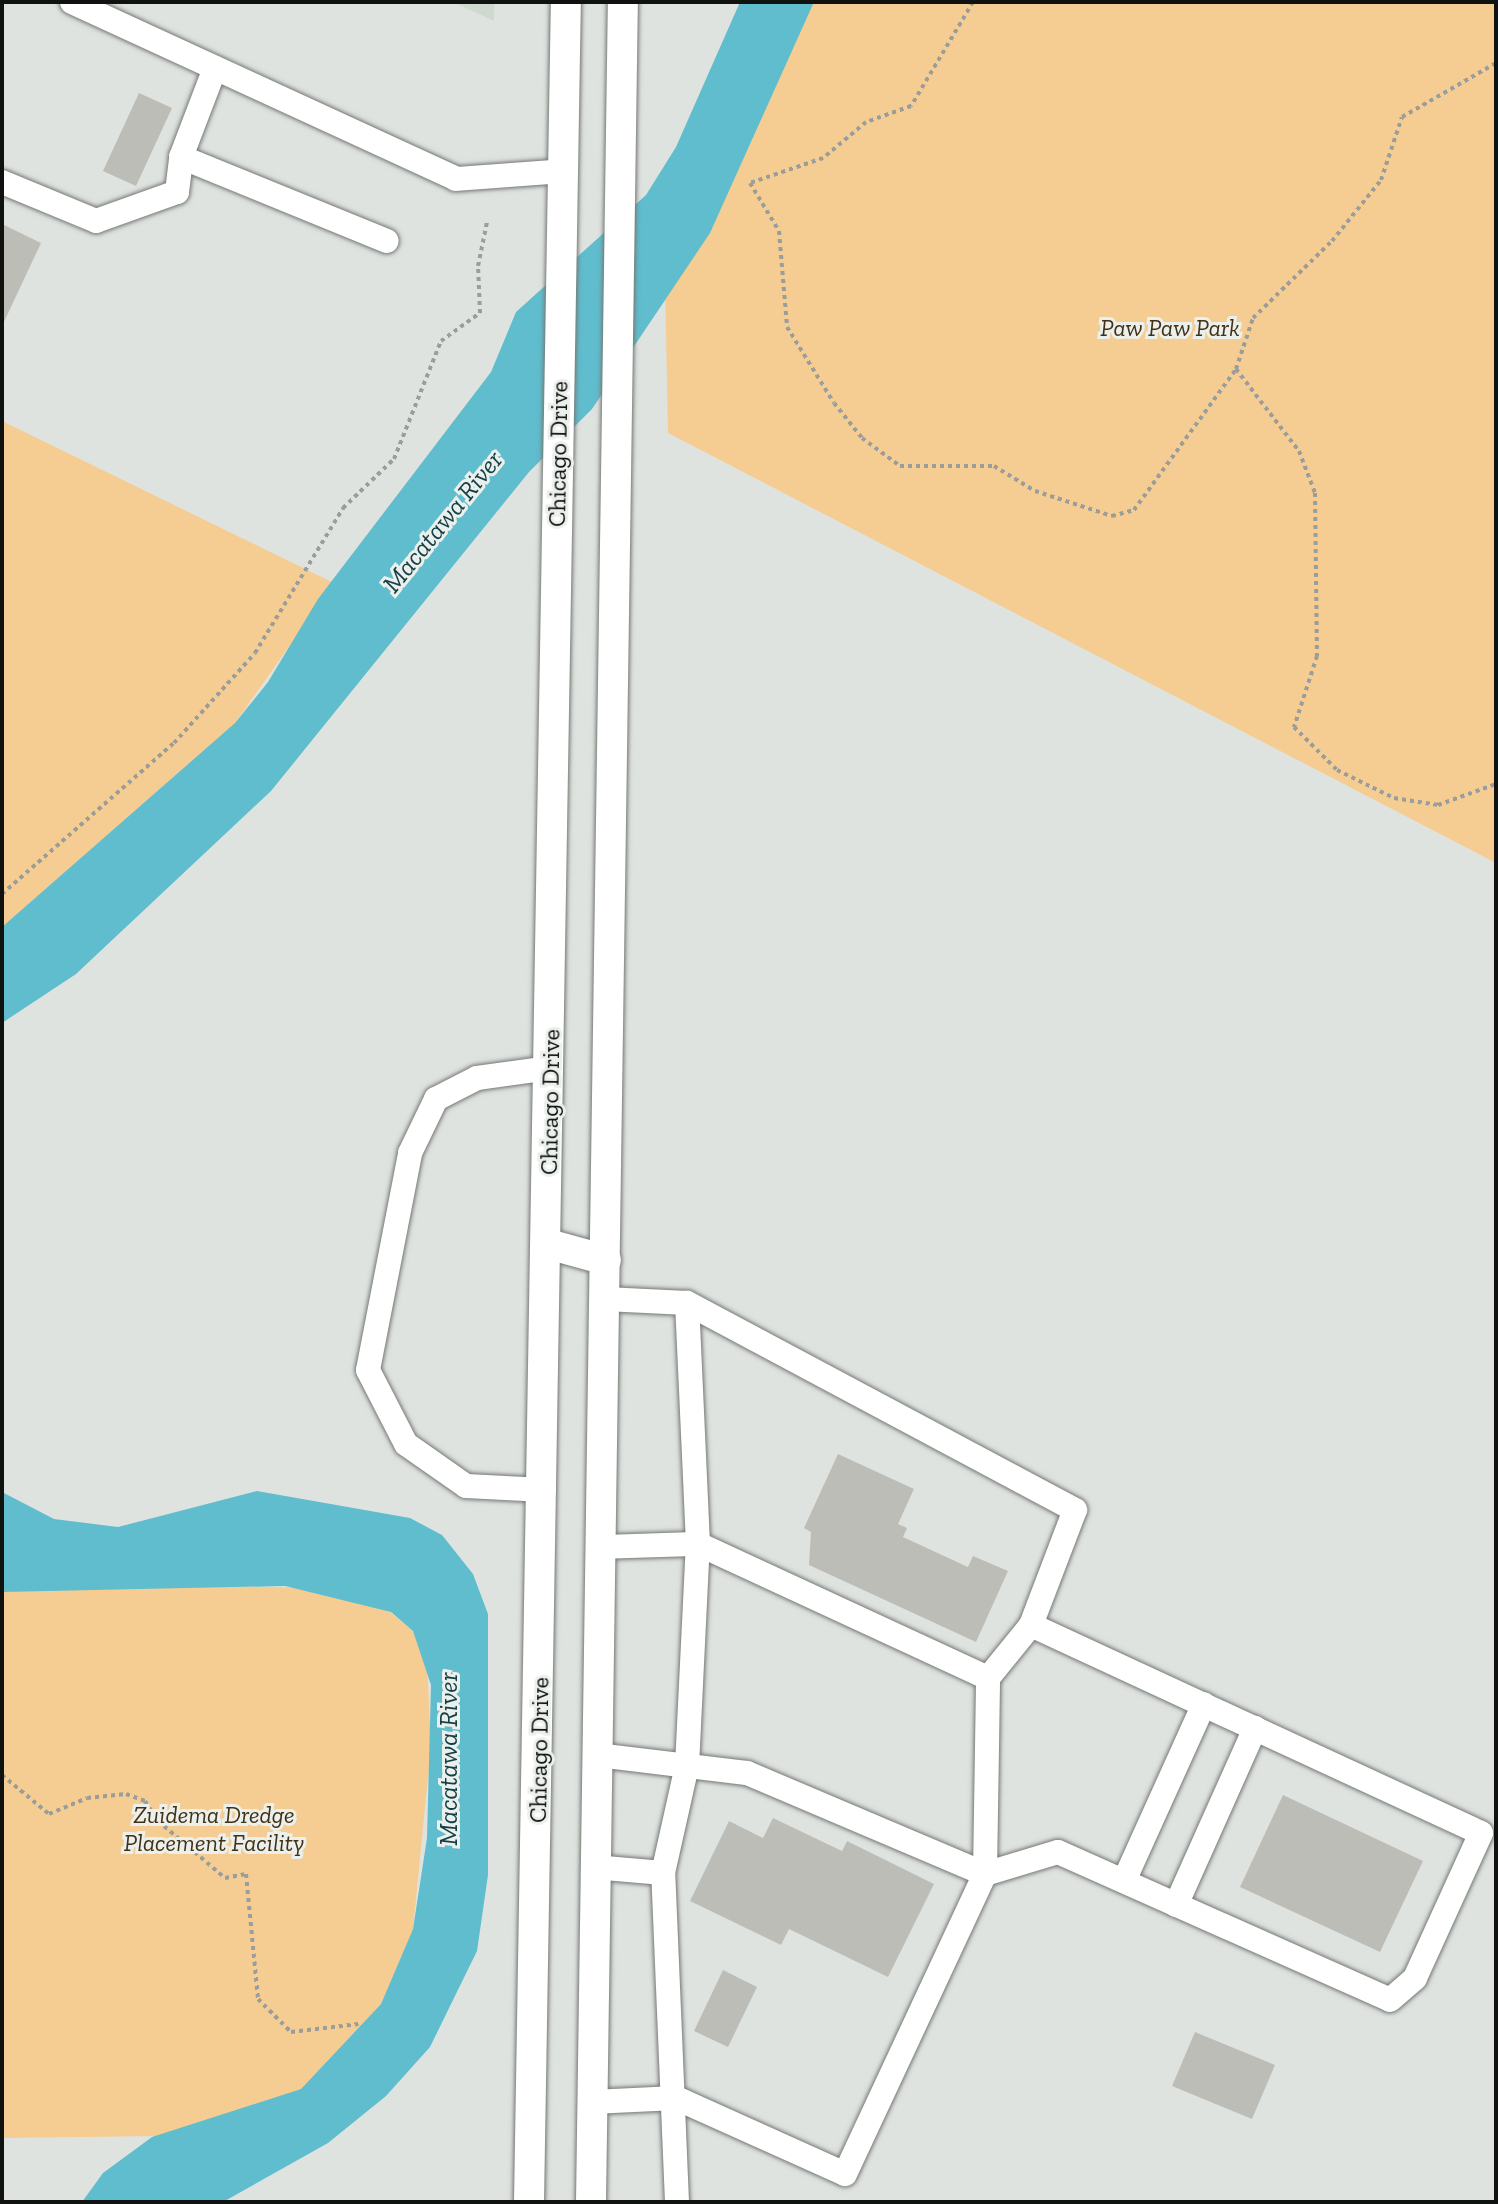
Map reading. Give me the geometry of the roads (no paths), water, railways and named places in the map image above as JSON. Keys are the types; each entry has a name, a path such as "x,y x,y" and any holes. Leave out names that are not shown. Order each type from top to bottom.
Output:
{"main road":[{"name":"Chicago Drive","path":"529,2202 544,1490 566,2"},
{"path":"591,2202 623,2"},
{"path":"548,1244 606,1260"},
{"path":"530,2059 548,2070 545,2202"}],"lane":[{"path":"72,2 456,179 565,171"},
{"path":"2,182 96,221 177,192 181,157 215,68"},
{"path":"181,157 387,241"},
{"path":"544,1490 466,1486 406,1444 368,1370 410,1153 436,1099 477,1078 550,1068"},
{"path":"592,2102 676,2098 845,2174 985,1874 988,1678 1031,1625 1075,1510 687,1303 605,1299"},
{"path":"677,2202 676,2098 663,1873 687,1766 698,1544 687,1303"},
{"path":"601,1547 698,1544 988,1678"},
{"path":"598,1755 747,1773 985,1874 1058,1852 1390,2000 1415,1978 1481,1833 1031,1625"},
{"path":"1124,1881 1204,1704"},
{"path":"1176,1905 1255,1728"},
{"path":"594,1867 663,1873"}],"water":[{"name":"Macatawa River","path":"740,2 814,2 710,233 592,409 529,472 271,791 76,974 2,1023 2,927 235,723 268,682 318,599 491,372 516,312 646,195 676,147"},
{"name":"Macatawa River","path":"257,1491 410,1518 442,1535 473,1574 488,1614 488,1875 477,1951 430,2047 386,2096 328,2143 223,2202 82,2202 103,2173 152,2137 301,2089 381,2004 413,1929 427,1838 431,1685 413,1631 391,1612 285,1586 2,1592 2,1492 54,1519 118,1527"}],"park label":[{"name":"Paw Paw Park","path":"1170,328"},
{"name":"Zuidema Dredge Placement Facility","path":"214,1829"}]}
